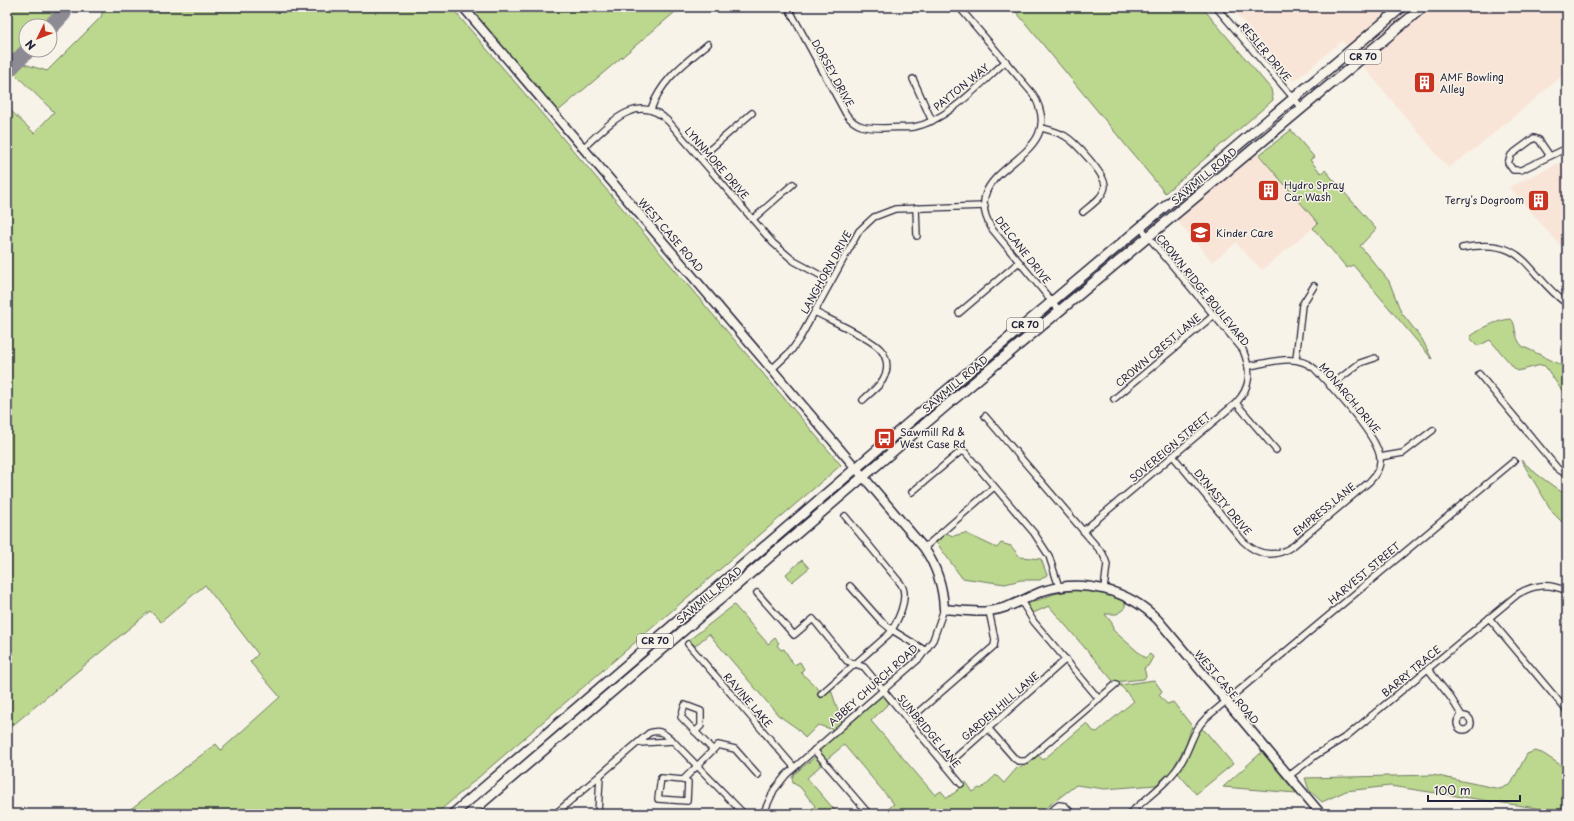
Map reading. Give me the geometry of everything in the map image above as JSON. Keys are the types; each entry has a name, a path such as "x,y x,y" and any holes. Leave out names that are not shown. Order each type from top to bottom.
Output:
{"main road":[{"name":"WEST CASE ROAD","path":"463,7 864,477"},
{"name":"SAWMILL ROAD","path":"453,814 857,468 1402,7"},
{"name":"SAWMILL ROAD","path":"469,814 1059,310 1423,7"},
{"name":"ABBEY CHURCH ROAD","path":"864,477 924,548 938,571 943,594 944,609"},
{"name":"WEST CASE ROAD","path":"944,609 988,611 1059,587 1081,586 1104,589 1119,594 1146,609 1321,814"}],"street":[{"name":"DORSEY DRIVE","path":"788,7 849,119 859,126 878,128"},
{"path":"959,7 1038,102 1041,110 1042,128 1059,133 1071,140 1103,178 1105,186 1102,194 1083,212"},
{"name":"RESLER DRIVE","path":"1216,7 1302,108"},
{"path":"583,148 627,112 642,108 651,109 660,88 667,80 708,44"},
{"name":"PAYTON WAY","path":"878,128 914,127 932,121 948,112 1006,62"},
{"path":"913,79 932,121"},
{"name":"LYNNMORE DRIVE","path":"651,109 665,118 784,254 831,281"},
{"path":"700,158 752,113"},
{"name":"DELCANE DRIVE","path":"1042,128 1035,142 1001,172 991,184 985,198 985,206 989,224 1059,310"},
{"path":"1550,156 1539,140 1534,138 1511,156 1509,164 1513,170 1518,171 1550,156 1567,148"},
{"path":"753,219 793,184"},
{"name":"LANGHORN DRIVE","path":"772,369 796,345 853,239 866,223 888,210 985,206"},
{"path":"916,208 917,236"},
{"name":"CROWN RIDGE BOULEVARD","path":"1141,228 1243,350 1249,366"},
{"path":"1462,248 1492,244 1511,251 1567,304"},
{"path":"959,313 1019,262"},
{"path":"1249,366 1296,359 1302,306 1314,286"},
{"path":"815,312 870,342 884,354 887,367 886,374 878,386 863,400"},
{"name":"CROWN CREST LANE","path":"1114,399 1214,315"},
{"path":"1330,386 1360,363 1374,358"},
{"name":"MONARCH DRIVE","path":"1296,359 1309,364 1330,386 1372,438 1380,457"},
{"name":"SOVEREIGN STREET","path":"1083,532 1236,404 1248,383 1249,366"},
{"path":"1478,374 1558,469 1567,475"},
{"path":"1236,404 1276,450"},
{"path":"985,416 1106,560 1107,570 1104,589"},
{"path":"1380,457 1403,453 1433,430"},
{"path":"912,492 964,450 1034,533 1049,556 1059,587"},
{"name":"DYNASTY DRIVE","path":"1173,456 1243,541 1252,549 1263,553"},
{"name":"EMPRESS LANE","path":"1263,553 1275,554 1289,548 1345,503 1372,479 1378,468 1380,457"},
{"name":"HARVEST STREET","path":"1129,814 1173,774 1182,762 1198,726 1514,461"},
{"path":"924,548 994,487"},
{"path":"821,694 892,630 896,624 900,612 904,592 903,587 845,516"},
{"name":"BARRY TRACE","path":"1289,776 1316,755 1347,736 1518,594 1537,585 1547,584 1567,591"},
{"path":"850,586 892,630 926,651"},
{"name":"SUNBRIDGE LANE","path":"757,593 794,635 813,619 848,661 864,668 884,690 961,784"},
{"path":"1021,601 1034,622 1099,699"},
{"name":"ABBEY CHURCH ROAD","path":"763,814 774,790 794,767 913,665 926,651 935,635 944,609"},
{"path":"908,721 994,646 995,640 988,611"},
{"path":"1489,618 1567,711"},
{"name":"RAVINE LAKE","path":"688,644 794,767"},
{"name":"GARDEN HILL LANE","path":"946,766 1066,659"},
{"path":"1428,669 1451,698 1462,716"},
{"path":"988,728 1015,759 1026,762 1116,684"},
{"path":"695,732 701,726 701,711 685,705 681,717 695,732 713,750"},
{"path":"555,814 638,743 654,732 665,733 744,814"},
{"path":"638,743 673,741"},
{"path":"683,780 718,745 735,748 758,775"},
{"path":"814,750 869,814"},
{"path":"598,814 600,776"},
{"path":"661,778 683,780 688,782 687,801 658,799 661,778"},
{"path":"1047,814 1059,804 1065,806 1072,814"}],"shaded area":[{"path":"1231,7 1567,7 1567,72 1477,147 1448,168 1342,41 1296,80 1293,80"},
{"path":"1255,152 1319,223 1262,270 1236,243 1212,262 1175,218"},
{"path":"1567,159 1567,253 1509,187"}],"green space":[{"path":"7,7 58,7 48,18 18,18 18,51 11,59 7,59"},
{"path":"104,7 451,7 841,465 436,814 124,814 216,744 221,750 280,697 250,662 258,654 205,585 161,622 150,611 7,730 7,107 34,133 54,112 15,74 24,64 47,71 101,17"},
{"path":"466,7 681,7 556,113"},
{"path":"1012,7 1202,7 1271,89 1273,100 1165,193"},
{"path":"1291,130 1314,157 1310,160 1321,173 1325,170 1376,229 1360,246 1389,281 1401,312 1422,339 1432,359 1353,265 1347,268 1313,228 1318,223 1259,155"},
{"path":"1511,319 1514,324 1517,338 1522,346 1567,368 1567,398 1545,366 1541,365 1518,371 1490,340 1478,346 1471,339 1471,336 1485,327 1500,321"},
{"path":"1521,460 1538,475 1567,496 1567,527 1553,513"},
{"path":"946,533 953,536 965,533 997,548 1001,543 1011,546 1020,557 1041,559 1047,575 1040,580 1021,580 1005,584 962,578 936,542"},
{"path":"802,560 809,568 792,582 786,574"},
{"path":"1085,588 1110,593 1125,602 1125,608 1117,614 1105,614 1112,623 1113,630 1145,658 1150,654 1153,657 1148,666 1144,668 1146,676 1144,679 1114,682 1049,606 1031,614 1025,605 1054,594"},
{"path":"734,605 768,644 775,638 779,643 777,645 781,650 784,649 794,665 800,662 804,669 801,672 818,688 822,695 831,690 842,722 834,730 818,725 805,738 798,729 778,715 709,634 695,646 689,640"},
{"path":"1154,680 1162,691 1159,695 1167,704 1173,702 1192,726 1186,745 1172,770 1156,785 1105,789 1076,785 1038,814 882,814 894,804 844,745 826,760 818,751 883,695 889,703 871,721 935,795 941,791 947,798 966,782 973,792 979,788 981,789 996,775 1004,783 1017,768 1028,764 1038,755 1043,760 1087,723 1093,731 1097,732 1134,701 1120,685"},
{"path":"1199,727 1206,732 1233,764 1196,794 1178,773"},
{"path":"1535,751 1542,753 1567,769 1567,810 1556,811 1390,786 1346,791 1322,802 1309,790 1305,778 1433,775 1500,789 1511,784 1527,754"},
{"path":"1262,752 1296,793 1223,787"},
{"path":"815,757 820,763 820,766 807,778 838,814 813,814 810,811 815,806 800,787 793,783 792,778 794,774"}],"taxiway":[{"path":"58,19 63,14 66,7"},
{"path":"7,71 20,58"}],"place":[{"name":"AMF Bowling Alley","path":"1424,83"},
{"name":"Hydro Spray Car Wash","path":"1269,191"},
{"name":"Terry's Dogroom","path":"1539,200"},
{"name":"Kinder Care","path":"1201,233"},
{"name":"Sawmill Rd & West Case Rd","path":"884,438"}]}
